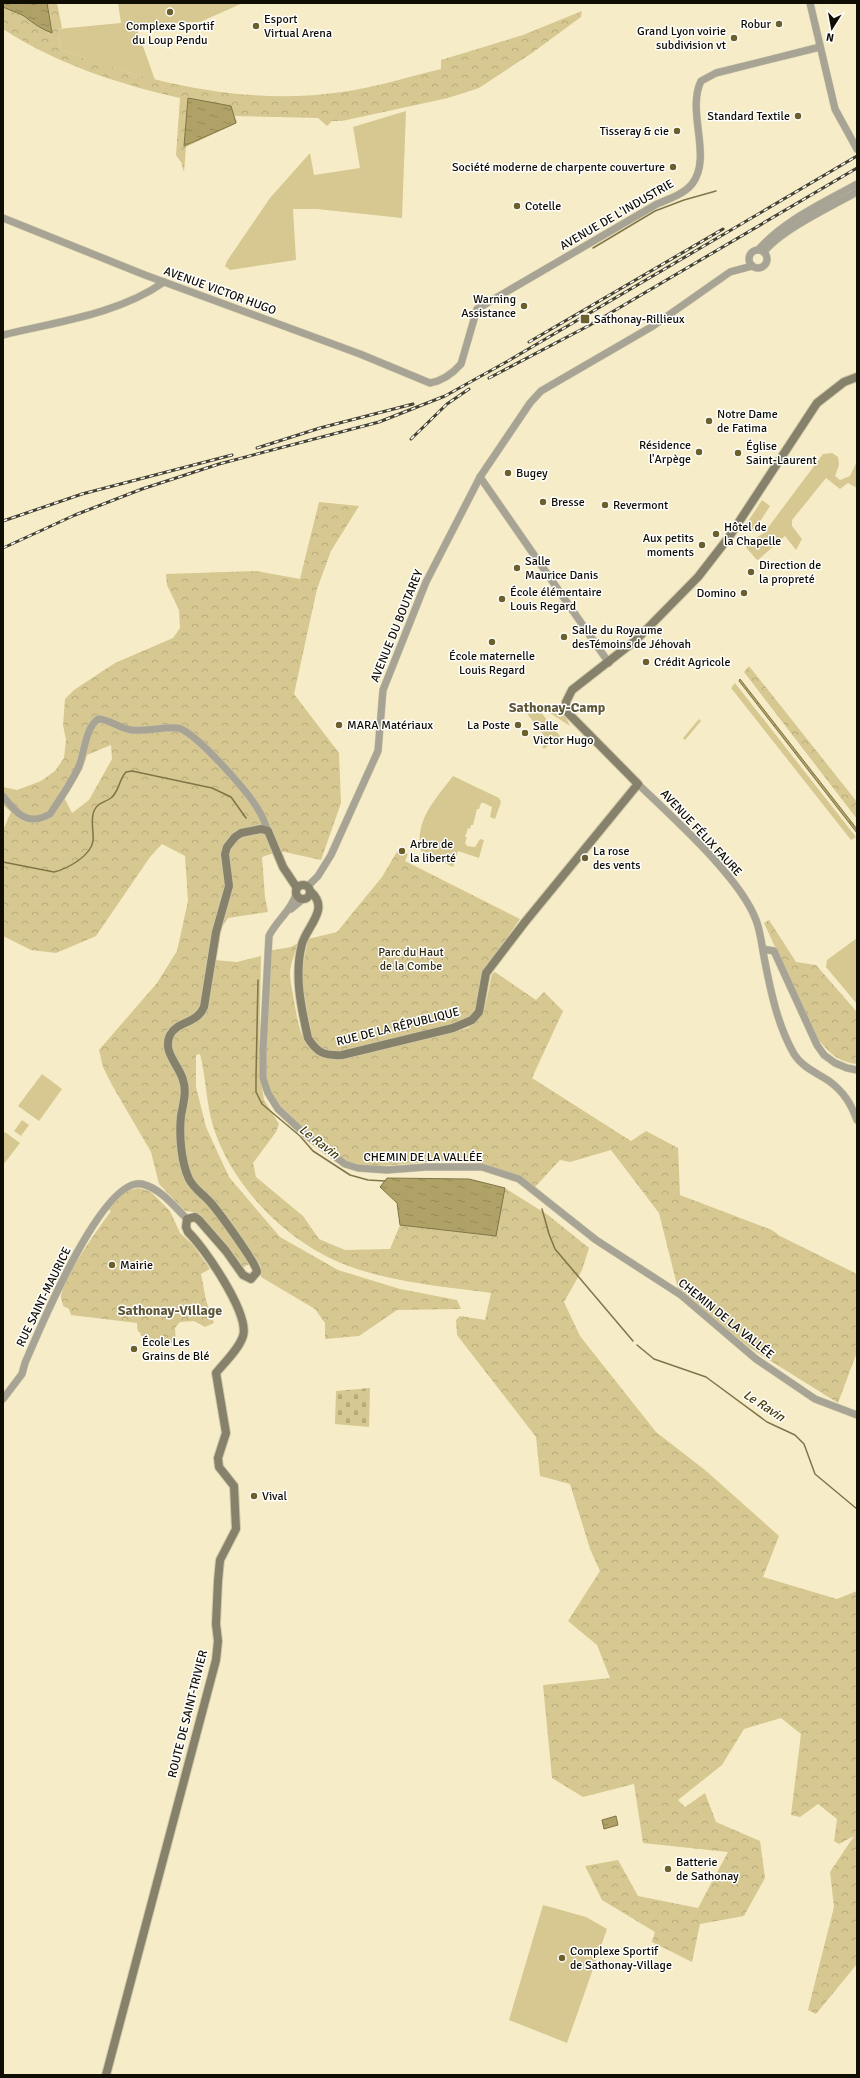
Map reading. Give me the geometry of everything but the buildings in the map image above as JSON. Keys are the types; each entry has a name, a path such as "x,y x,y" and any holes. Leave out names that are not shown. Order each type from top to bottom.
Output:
{"main road":[{"path":"609,663 643,634 713,561 817,403 844,382 857,377"},
{"name":"AVENUE FÉLIX FAURE","path":"609,663 572,690 566,702 567,712 575,722 638,784"},
{"name":"RUE DE LA RÉPUBLIQUE","path":"304,892 315,903 316,907 313,923 303,942 297,974 308,1038 313,1047 321,1053 342,1055 464,1024 479,1012 486,973 526,920 638,784"},
{"path":"187,1219 195,1217 199,1220 222,1246 244,1277 251,1279 256,1276 257,1269 250,1257 210,1202 190,1180 183,1152 181,1128 184,1086 182,1074 172,1059 168,1046 170,1034 176,1028 199,1017 204,1007 216,932 229,886 225,854 230,842 241,833 261,829 268,831 281,862 288,874 304,892"},
{"name":"ROUTE DE SAINT-TRIVIER","path":"106,2075 216,1660 218,1641 216,1624 220,1560 236,1529 234,1486 220,1467 218,1458 226,1433 216,1373 240,1345 244,1331 230,1292 208,1255 188,1232 186,1227 187,1219"}],"street":[{"path":"810,3 836,109 857,148"},
{"name":"AVENUE DE L'INDUSTRIE","path":"430,383 441,380 461,364 477,309 657,204 678,195 692,184 699,170 700,151 695,97 701,81 716,73 820,47"},
{"path":"762,250 768,239 802,214 857,184"},
{"path":"762,250 768,257 765,266 760,268 750,263 751,252 762,250 819,212 857,192"},
{"name":"AVENUE VICTOR HUGO","path":"3,218 164,282 360,354 430,383"},
{"name":"AVENUE DU BOUTAREY","path":"266,958 268,936 282,915 318,876 331,855 378,751 381,735 381,702 387,675 426,582 480,477 520,418 541,391 653,326 730,272 750,263"},
{"path":"3,335 71,320 102,310 142,295 164,282"},
{"path":"480,477 609,663"},
{"path":"3,796 15,812 24,817 34,819 43,818 50,814 78,768 85,751 89,729 92,723 98,718 132,730 177,728 198,741 236,782 259,810 268,831"},
{"name":"AVENUE FÉLIX FAURE","path":"638,784 718,865 741,894 756,920 771,992 779,1020 795,1055 806,1067 829,1081 847,1097 857,1120"},
{"path":"763,949 774,951 812,1035 824,1054 835,1063 857,1070"},
{"name":"CHEMIN DE LA VALLÉE","path":"266,958 263,1078 268,1093 278,1109 306,1135 345,1164 358,1168 387,1170 426,1167 482,1166 519,1179 596,1240 681,1295 756,1359 815,1399 857,1415"},
{"name":"RUE SAINT-MAURICE","path":"3,1399 22,1374 25,1363 69,1266 110,1203 124,1188 131,1185 142,1184 153,1188 187,1219"}],"green space":[{"path":"3,3 57,3 62,28 58,29 61,50 95,62 199,89 234,94 270,96 306,96 355,90 441,69 441,60 523,35 582,11 581,17 532,53 479,88 448,98 342,121 332,121 327,126 318,118 235,116 237,123 186,147 184,172 181,162 176,155 180,98 111,79 66,63 45,53 3,29"},
{"path":"118,3 243,3 200,22 135,24 155,80 99,64 61,50 58,29 121,23"},
{"path":"406,111 402,218 317,209 293,209 296,260 230,270 225,266 270,198 310,153 314,175 360,168 353,127"},
{"path":"832,453 838,457 839,465 835,476 840,480 850,476 857,461 857,488 848,483 840,489 826,478 792,520 792,526 802,539 796,550 785,536 758,560 756,559 744,545 764,533 823,454"},
{"path":"762,500 770,506 753,532 745,526"},
{"path":"319,502 359,506 331,551 317,589 294,694 339,753 341,803 321,860 280,851 262,857 265,897 268,912 228,918 220,930 214,960 237,962 261,956 259,1066 264,1100 279,1124 276,1132 253,1163 256,1177 303,1216 319,1239 345,1250 390,1249 400,1225 495,1236 505,1188 548,1215 589,1248 582,1270 564,1302 580,1336 656,1432 705,1470 779,1536 763,1577 837,1599 857,1591 857,1964 816,2014 808,2010 834,1907 830,1872 854,1836 839,1844 834,1841 837,1819 818,1804 800,1817 791,1815 801,1734 781,1718 744,1729 722,1765 678,1800 685,1807 705,1793 716,1822 760,1841 765,1878 744,1916 700,1924 692,1962 652,1942 655,1932 602,1900 585,1866 618,1860 638,1896 698,1908 728,1852 643,1843 634,1784 583,1797 552,1778 543,1685 610,1678 597,1645 568,1621 600,1571 590,1549 570,1484 540,1476 536,1437 457,1335 456,1320 460,1316 485,1320 491,1293 406,1281 373,1274 333,1260 310,1247 289,1232 268,1214 250,1194 235,1173 222,1150 213,1126 200,1054 196,1055 196,1087 206,1127 229,1177 280,1237 338,1270 400,1289 457,1300 461,1309 397,1310 359,1336 325,1339 325,1323 315,1309 261,1277 261,1266 255,1261 240,1269 229,1248 215,1231 193,1212 185,1211 159,1184 151,1152 112,1085 103,1067 99,1050 157,983 177,951 188,901 185,856 162,844 150,857 96,936 56,953 31,950 3,936 3,830 11,812 3,805 3,787 17,790 41,781 55,771 64,758 66,740 63,725 65,699 74,690 115,663 173,638 180,628 179,610 167,585 166,574 256,571 300,579","holes":["111,745 112,759 89,800 72,813 64,797 82,770 87,755"]},
{"path":"749,666 857,802 857,819 744,672"},
{"path":"735,683 856,837 851,840 731,688"},
{"path":"534,704 560,736 544,749 542,747 548,741 525,711"},
{"path":"542,704 561,707 570,726 539,706"},
{"path":"539,717 543,721 549,723 547,730 545,730 545,727 541,729 539,727 537,719"},
{"path":"699,719 701,721 685,740 683,738"},
{"path":"453,776 499,798 501,802 495,819 490,817 492,807 481,803 479,809 477,809 473,825 471,825 470,829 468,828 465,837 467,837 465,843 467,846 475,847 480,839 484,840 479,858 458,851 453,867 421,851 420,840 421,829 428,810"},
{"name":"Parc du Haut de la Combe","path":"398,850 408,854 405,861 520,919 484,971 477,1011 472,1016 450,1026 335,1052 323,1051 313,1039 303,987 302,971 308,939 337,932 382,877"},
{"path":"769,920 796,962 816,965 857,1012 857,1064 844,1061 834,1056 817,1038 764,923"},
{"path":"857,938 857,1004 826,967 827,960"},
{"path":"298,943 290,973 297,1019 302,1036 306,1043 312,1049 328,1059 466,1029 473,1024 482,1012 492,974 495,972 536,1000 544,992 563,1011 532,1078 631,1141 646,1131 678,1148 680,1195 772,1230 780,1236 857,1274 857,1352 838,1403 750,1348 678,1289 659,1213 611,1150 570,1162 560,1160 535,1187 483,1163 452,1160 371,1167 347,1161 309,1133 281,1108 271,1093 264,1077 268,951 291,947"},
{"path":"42,1074 62,1089 39,1121 18,1106"},
{"path":"22,1120 29,1125 21,1136 14,1131"},
{"path":"5,1132 20,1143 3,1165 3,1135"},
{"path":"138,1188 150,1191 170,1211 180,1233 193,1245 210,1269 201,1274 206,1300 214,1323 205,1327 194,1321 180,1322 175,1328 176,1342 143,1348 143,1336 141,1336 140,1332 138,1332 137,1323 71,1315 69,1309 63,1306 61,1297 67,1278 90,1240 111,1211 108,1209 126,1191"},
{"path":"370,1388 369,1427 335,1424 336,1391"},
{"name":"Complexe Sportif de Sathonay-Village","path":"543,1905 586,1917 607,1929 567,2043 509,2020"}],"water":[{"path":"3,3 47,3 52,33 41,28 22,15 3,7"},
{"path":"188,98 231,106 236,123 184,146"},
{"path":"740,679 857,829 857,833 739,681"},
{"path":"387,1178 469,1179 505,1188 496,1236 400,1225 397,1203 380,1187"},
{"path":"616,1816 618,1825 604,1829 602,1820"}],"waterway":[{"path":"593,248 655,211 684,200 716,191"},
{"path":"3,862 54,872 78,861 88,852 93,841 92,818 94,811 99,804 108,800 114,795 126,772 132,771 212,788 231,797 246,818"},
{"name":"Le Ravin","path":"258,980 256,1092 262,1104 300,1136 313,1151 350,1175 368,1180 385,1181"},
{"name":"Le Ravin","path":"542,1209 555,1249 633,1341"},
{"name":"Le Ravin","path":"637,1345 654,1359 706,1377 767,1422 795,1435 804,1444 815,1474 857,1509"}],"railway":[{"path":"3,548 75,515 142,489 219,464 379,422 445,396 508,361 857,156"},
{"path":"489,378 590,325 857,168"},
{"path":"529,342 723,229"},
{"path":"411,439 447,404 469,389"},
{"path":"257,448 320,428 413,404"},
{"path":"3,521 82,494 232,455"}],"place":[{"name":"Complexe Sportif du Loup Pendu","path":"170,12"},
{"name":"Robur","path":"779,24"},
{"name":"Esport Virtual Arena","path":"256,26"},
{"name":"Grand Lyon voirie subdivision vt","path":"734,38"},
{"name":"Standard Textile","path":"798,116"},
{"name":"Tisseray & cie","path":"677,131"},
{"name":"Société moderne de charpente couverture","path":"673,167"},
{"name":"Cotelle","path":"517,206"},
{"name":"Warning Assistance","path":"524,306"},
{"name":"Sathonay-Rillieux","path":"585,319"},
{"name":"Notre Dame de Fatima","path":"709,421"},
{"name":"Résidence l'Arpège","path":"699,452"},
{"name":"Église Saint-Laurent","path":"738,453"},
{"name":"Bugey","path":"508,473"},
{"name":"Bresse","path":"543,502"},
{"name":"Revermont","path":"605,505"},
{"name":"Hôtel de la Chapelle","path":"716,534"},
{"name":"Aux petits moments","path":"702,545"},
{"name":"Salle Maurice Danis","path":"517,568"},
{"name":"Direction de la propreté","path":"751,572"},
{"name":"Domino","path":"744,593"},
{"name":"École élémentaire Louis Regard","path":"502,599"},
{"name":"Salle du Royaume desTémoins de Jéhovah","path":"564,637"},
{"name":"École maternelle Louis Regard","path":"492,642"},
{"name":"Crédit Agricole","path":"646,662"},
{"name":"MARA Matériaux","path":"339,725"},
{"name":"La Poste","path":"518,725"},
{"name":"Salle Victor Hugo","path":"525,733"},
{"name":"Arbre de la liberté","path":"402,851"},
{"name":"La rose des vents","path":"585,858"},
{"name":"Mairie","path":"112,1265"},
{"name":"École Les Grains de Blé","path":"134,1349"},
{"name":"Vival","path":"254,1496"},
{"name":"Batterie de Sathonay","path":"668,1869"},
{"name":"Complexe Sportif de Sathonay-Village","path":"562,1958"}],"district":[{"name":"Sathonay-Camp","path":"557,707"},
{"name":"Sathonay-Village","path":"170,1310"}]}
